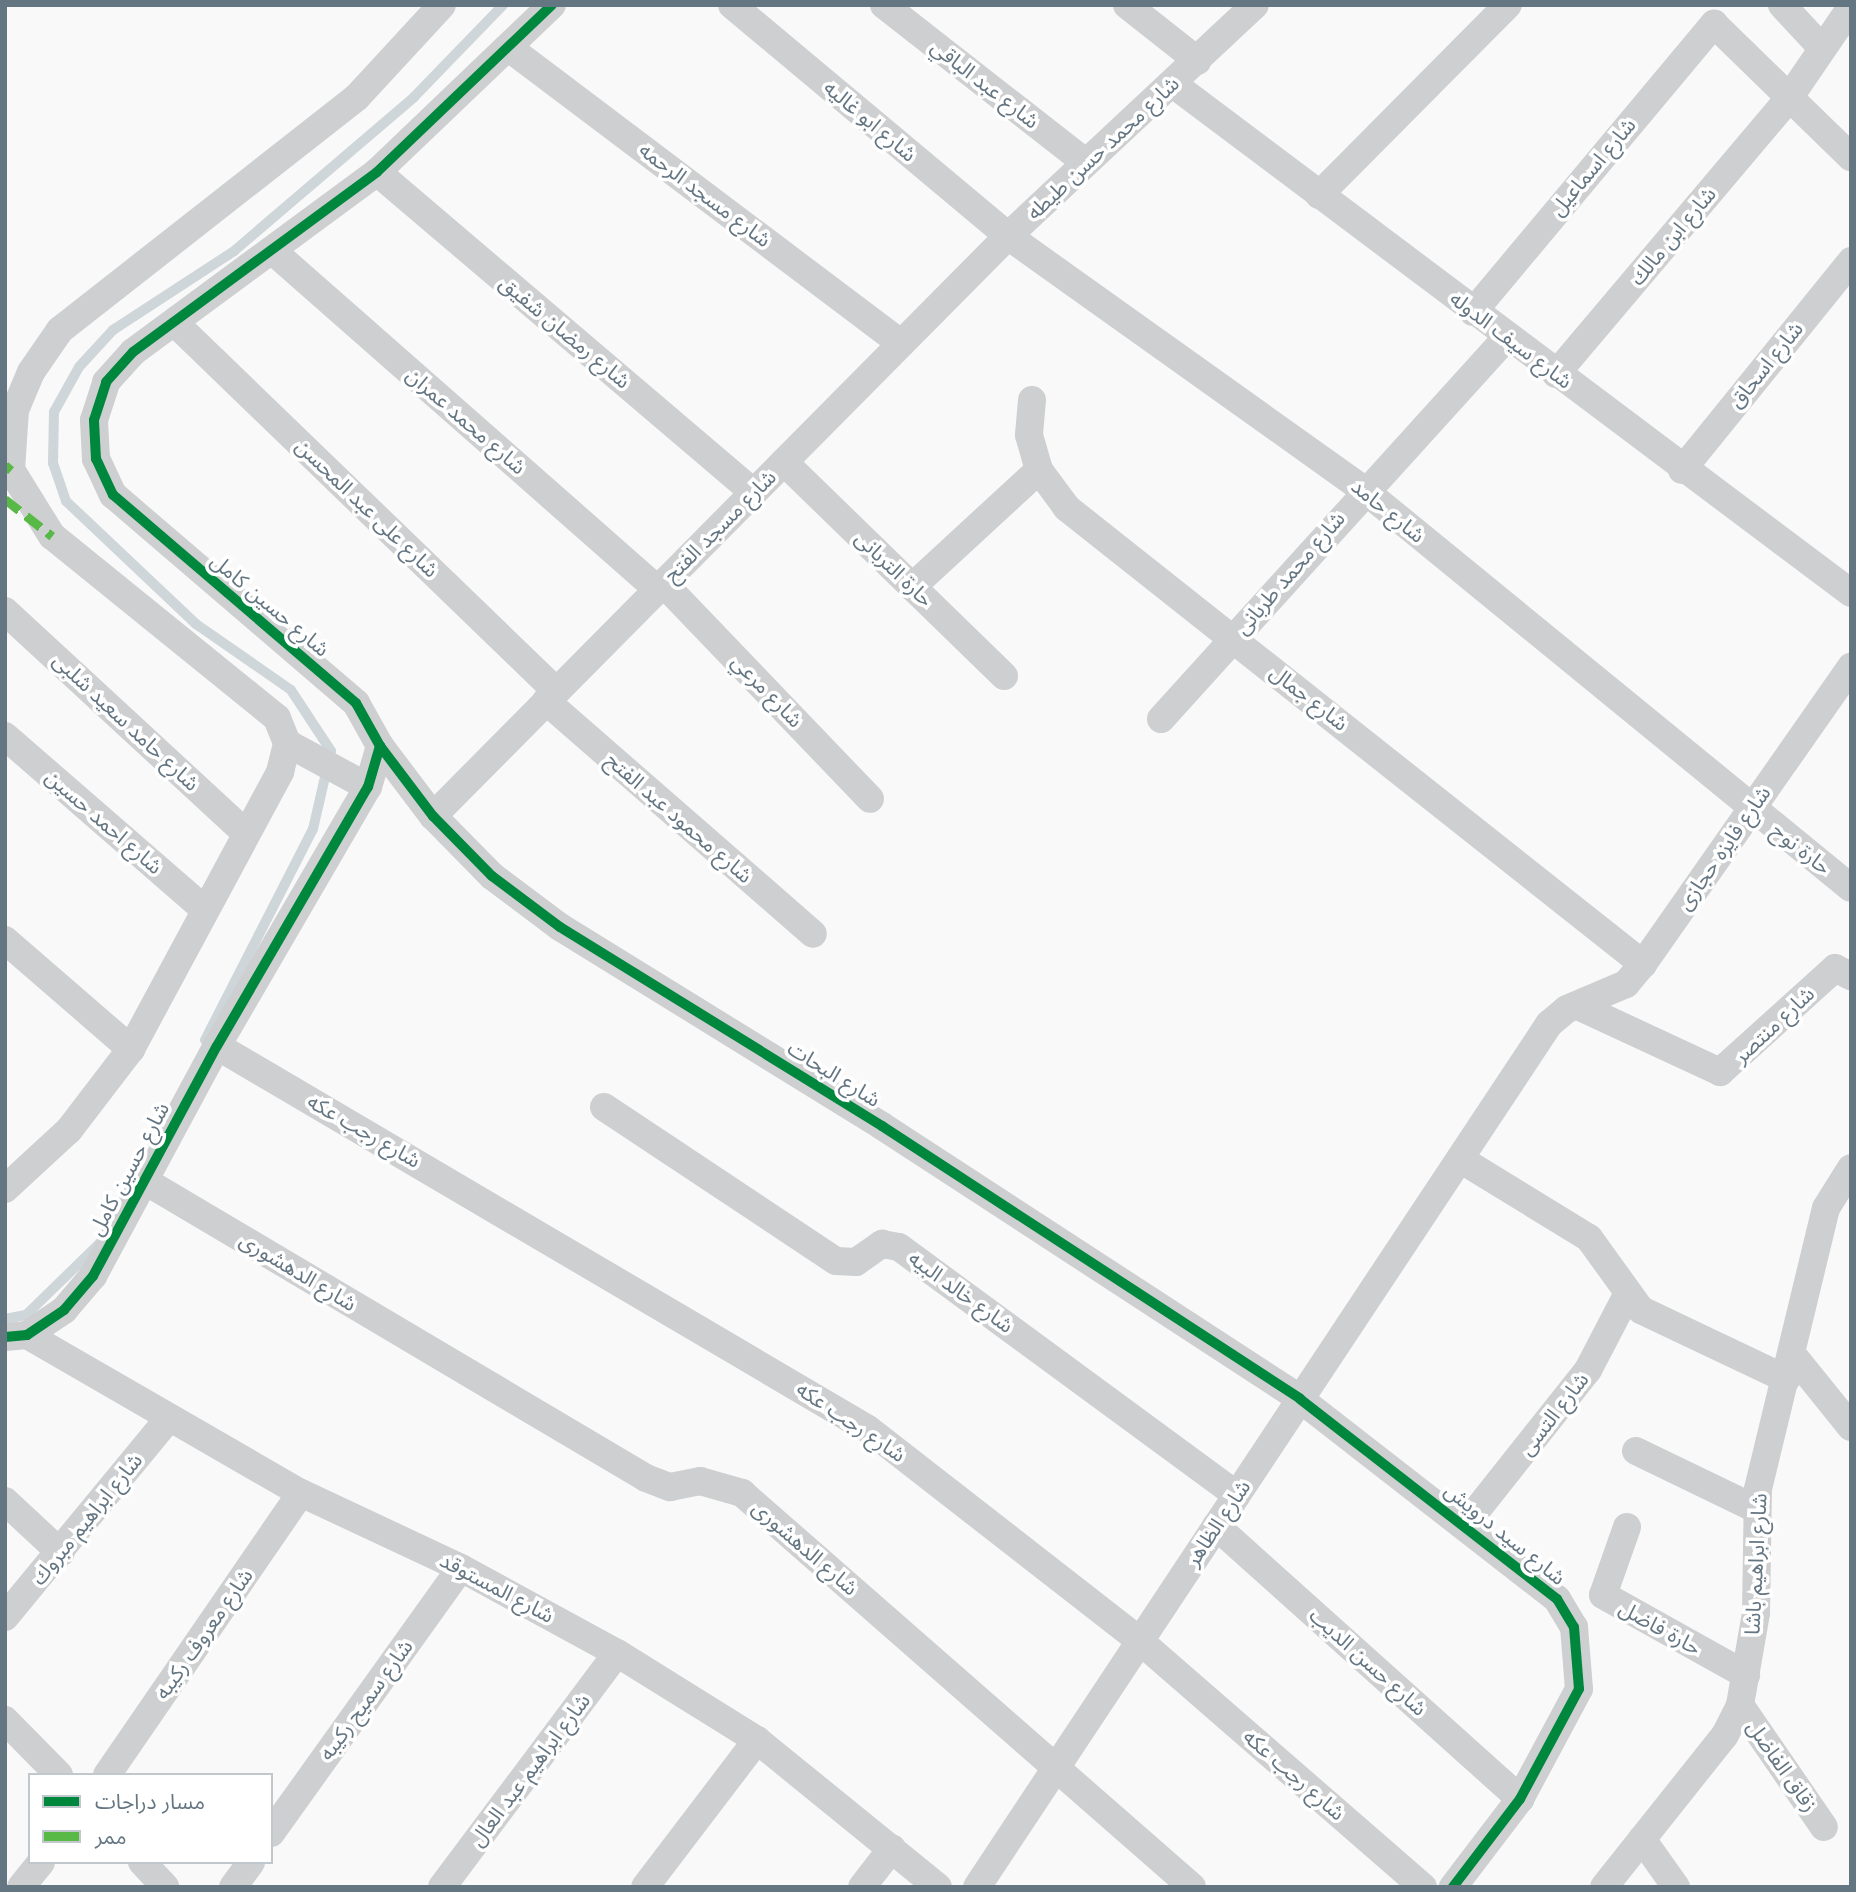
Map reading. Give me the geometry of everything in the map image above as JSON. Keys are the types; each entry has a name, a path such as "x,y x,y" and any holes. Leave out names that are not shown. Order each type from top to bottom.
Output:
{"street":[{"path":"5,1189 69,1130 131,1049 203,908 280,772 287,743 277,718 52,536 11,470 15,410 31,372 60,330 357,97 442,5"},
{"name":"شارع حسين كامل","path":"16,1336 64,1310 93,1276 217,1046 368,787 380,746 356,703 113,495 102,471 94,419 106,382 132,352 177,325 275,253 377,172 552,5"},
{"name":"شارع ابو غاليه","path":"732,5 1007,236"},
{"name":"شارع عبد الباقي","path":"884,5 1086,163"},
{"path":"1127,5 1198,61"},
{"name":"شارع محمد حسن طيطه","path":"1007,236 1198,61 1255,5"},
{"path":"1320,195 1508,5"},
{"path":"1782,5 1822,48"},
{"name":"شارع ابن مالك","path":"1556,374 1789,98 1851,7"},
{"name":"شارع اسماعيل","path":"1474,312 1714,24 1789,98"},
{"name":"شارع مسجد الرحمه","path":"509,48 901,343"},
{"name":"شارع سيف الدوله","path":"1173,84 1682,470 1846,579"},
{"path":"1789,98 1851,157"},
{"name":"شارع رمضان شفيق","path":"377,172 753,492"},
{"name":"شارع مسجد الفتح","path":"433,816 1007,236"},
{"name":"شارع حامد","path":"1007,236 1364,490 1751,811"},
{"name":"شارع محمد عمران","path":"275,253 660,586"},
{"name":"شارع اسحاق","path":"1682,470 1851,261"},
{"name":"شارع على عبد المحسن","path":"177,325 551,696"},
{"name":"شارع محمد طربانى","path":"1161,719 1364,490 1507,337"},
{"name":"شارع جمال","path":"1032,400 1029,435 1039,470 1067,508 1643,964"},
{"name":"حارة التربانى","path":"784,462 1004,676"},
{"path":"912,587 1039,470"},
{"name":"شارع مرعي","path":"660,586 870,799"},
{"name":"شارع حامد سعيد شلبى","path":"5,611 246,833"},
{"name":"شارع فايزه حجازى","path":"1578,1006 1626,984 1643,964 1851,667"},
{"name":"شارع محمود عبد الفتح","path":"551,696 813,934"},
{"name":"شارع احمد حسين","path":"5,736 203,908"},
{"path":"287,743 368,787"},
{"name":"شارع البحات","path":"380,746 433,816 492,876 559,927 882,1126 1300,1399"},
{"name":"حارة نوح","path":"1751,811 1851,888"},
{"path":"5,940 131,1049"},
{"name":"شارع منتصر","path":"1578,1006 1720,1072 1835,968 1851,976"},
{"name":"شارع الظاهر","path":"977,1887 1549,1024 1578,1006"},
{"name":"شارع رجب عكه","path":"217,1046 868,1429 1140,1642 1423,1887"},
{"name":"شارع خالد البيه","path":"604,1107 836,1261 856,1262 882,1244 899,1247 1237,1494"},
{"path":"1460,1158 1589,1238 1628,1293 1647,1314 1789,1366 1851,1427"},
{"name":"شارع ابراهيم باشا","path":"1604,1887 1725,1735 1740,1705 1756,1613 1756,1508 1826,1208 1851,1168"},
{"name":"شارع الدهشورى","path":"145,1181 646,1478 670,1487 700,1481 742,1493 1192,1887"},
{"name":"شارع التسى","path":"1465,1525 1588,1370 1628,1293"},
{"name":"شارع المستوقد","path":"16,1336 301,1493 461,1567 617,1653 757,1740 938,1887"},
{"name":"شارع سيد درويش","path":"1300,1399 1557,1599 1574,1627 1581,1658 1579,1689 1566,1719 1520,1799 1453,1887"},
{"name":"شارع ابراهيم مبروك","path":"5,1617 61,1553 168,1419"},
{"path":"1636,1451 1756,1508"},
{"name":"شارع معروف ركيبه","path":"108,1773 301,1493"},
{"path":"5,1501 61,1553"},
{"name":"شارع حسن الديب","path":"1216,1526 1520,1799"},
{"name":"حارة فاضل","path":"1627,1527 1603,1594 1746,1675"},
{"name":"شارع سميح ركيبه","path":"273,1830 461,1567"},
{"name":"شارع ابراهيم عبد العال","path":"442,1887 617,1653"},
{"name":"زقاق الفاضل","path":"1740,1705 1824,1827"},
{"path":"5,1720 57,1773"},
{"path":"645,1887 757,1740"},
{"path":"1642,1839 1676,1887"},
{"path":"862,1887 892,1847"},
{"path":"21,1887 39,1864"},
{"path":"144,1864 165,1887"},
{"path":"233,1887 250,1864"}],"waterway":[{"path":"205,1040 313,829 331,751 291,690 196,624 66,501 53,463 54,412 79,367 113,330 234,251 414,97 503,5"},
{"path":"5,1319 26,1315 100,1243"}],"marked path":[{"path":"5,465 11,470"},
{"path":"5,499 52,536"}],"cycle path":[{"path":"5,1337 27,1335 64,1310 93,1276 217,1046 368,787 380,746 356,703 113,495 96,459 94,420 106,382 133,352 377,172 552,5"},
{"path":"380,746 433,816 492,876 560,927 882,1126 1300,1399 1557,1599 1574,1627 1579,1689 1520,1799 1453,1887"}]}
